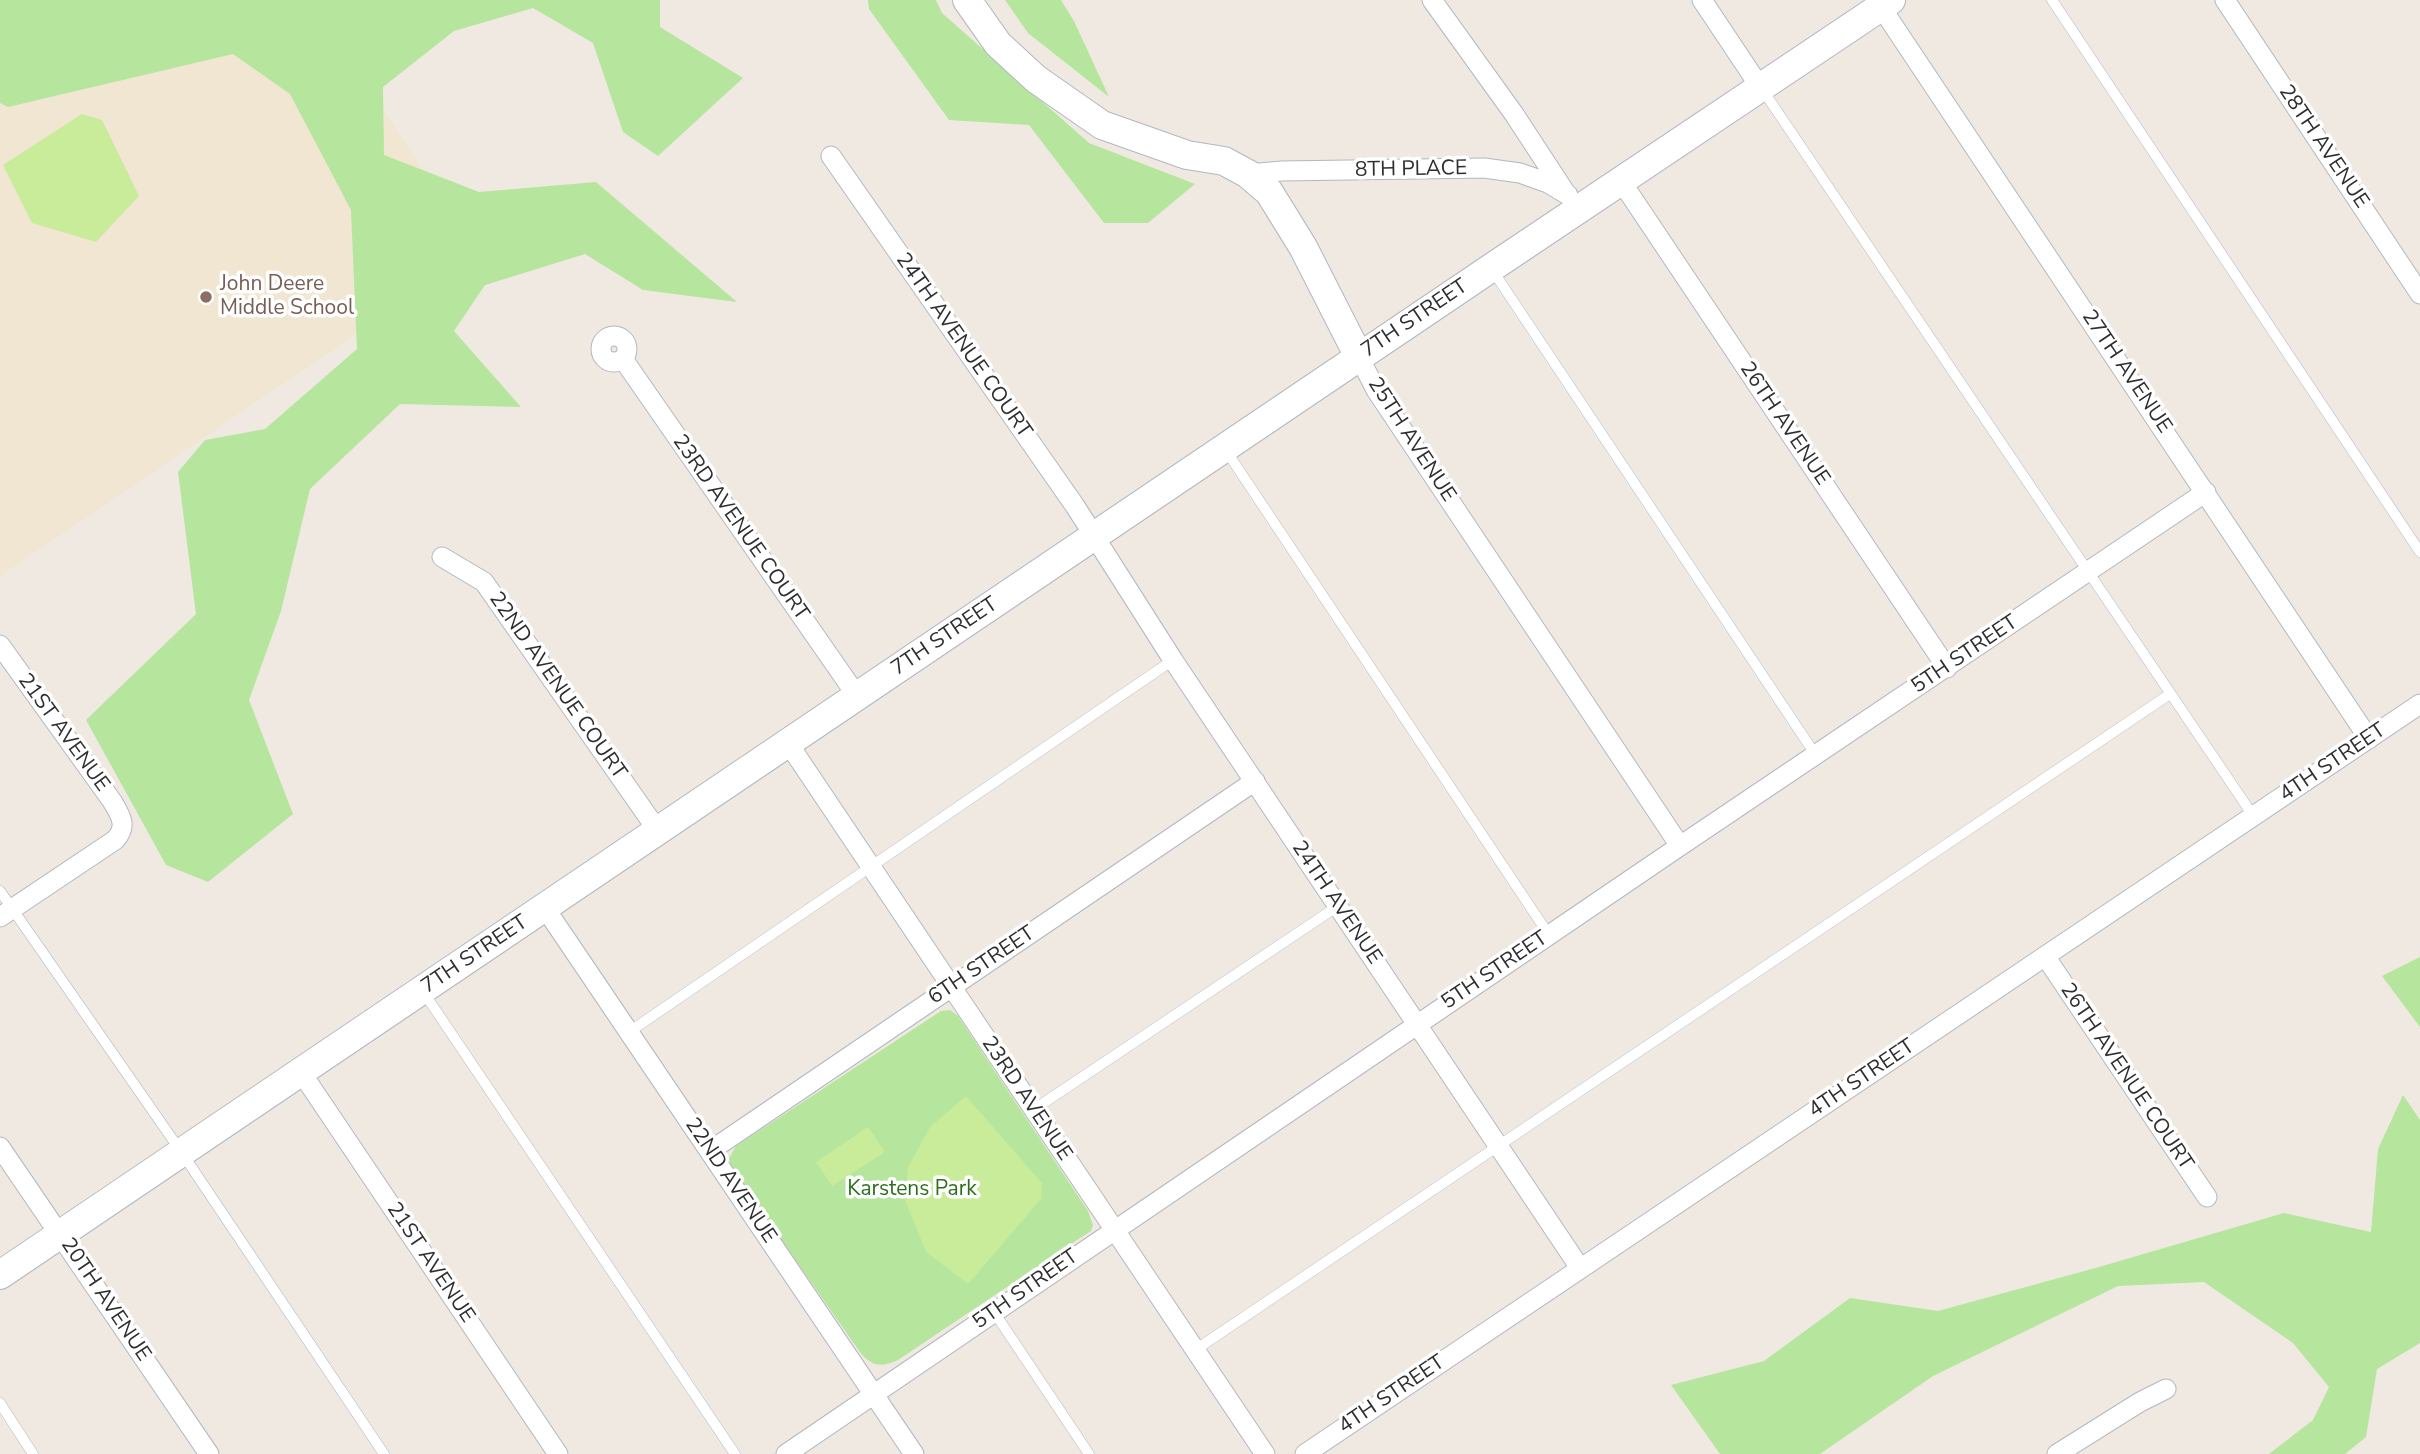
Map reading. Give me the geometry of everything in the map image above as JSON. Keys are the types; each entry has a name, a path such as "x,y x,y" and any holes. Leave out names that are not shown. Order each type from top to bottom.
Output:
{"street":[{"name":"25TH AVENUE","path":"968,0 998,44 1036,79 1102,125 1187,155 1224,161 1248,174 1269,192 1376,390 1680,846"},
{"path":"1432,0 1573,202"},
{"path":"1702,0 1760,87"},
{"name":"28TH AVENUE","path":"2225,0 2420,294"},
{"name":"7TH STREET","path":"0,1275 1490,268 1573,202 1621,181 1886,3"},
{"name":"27TH AVENUE","path":"1886,3 2369,739"},
{"name":"24TH AVENUE COURT","path":"831,156 1075,506 1093,537"},
{"name":"8TH PLACE","path":"1248,174 1282,171 1495,169 1530,176 1548,183 1573,202"},
{"name":"26TH AVENUE","path":"1621,181 1947,668"},
{"name":"23RD AVENUE COURT","path":"623,359 857,696"},
{"name":"5TH STREET","path":"786,1454 1815,754 2206,492"},
{"name":"24TH AVENUE","path":"1093,537 1580,1268"},
{"name":"22ND AVENUE COURT","path":"442,557 484,582 658,831"},
{"name":"21ST AVENUE","path":"0,645 112,801 123,824 115,841 6,913"},
{"name":"4TH STREET","path":"1305,1454 2420,704"},
{"name":"23RD AVENUE","path":"788,743 1265,1454"},
{"name":"6TH STREET","path":"710,1151 1255,781"},
{"name":"22ND AVENUE","path":"545,908 914,1454"},
{"name":"26TH AVENUE COURT","path":"2045,956 2207,1197"},
{"name":"21ST AVENUE","path":"301,1072 558,1454"},
{"name":"20TH AVENUE","path":"0,1147 209,1454"},
{"path":"2057,1454 2140,1402 2166,1389"}],"lane":[{"path":"2052,0 2420,552"},
{"path":"1760,87 2253,817"},
{"path":"1490,268 1815,754"},
{"path":"1224,448 1549,935"},
{"path":"629,1032 1173,660"},
{"path":"1195,1350 2170,694"},
{"path":"0,891 6,913 181,1153 383,1454"},
{"path":"1033,1110 1338,906"},
{"path":"422,990 735,1454"},
{"path":"994,1312 1089,1454"},
{"path":"0,1403 33,1454"}],"shaded area":[{"name":"John Deere Middle School","path":"0,0 311,0 479,255 424,288 0,576"}],"green space":[{"path":"0,0 660,0 660,27 743,78 658,156 623,132 593,43 533,8 454,31 383,87 384,155 479,192 596,182 737,302 643,290 585,254 485,285 454,331 521,407 400,404 310,489 281,611 249,700 293,814 208,882 166,865 86,720 196,614 178,472 205,440 265,429 357,349 351,210 290,94 233,54 8,107 0,103"},
{"path":"868,0 936,0 942,13 1089,143 1195,184 1148,223 1104,223 1029,125 949,120 869,9"},
{"path":"1005,0 1061,0 1074,21 1109,97 1028,33"},
{"path":"82,114 102,120 139,196 96,242 32,223 3,165"},
{"path":"2420,957 2420,1027 2382,976"},
{"name":"Karstens Park","path":"950,1010 958,1016 1088,1211 1093,1225 1091,1231 898,1360 879,1365 862,1355 738,1178 729,1158 736,1146 941,1011"},
{"path":"2403,1095 2420,1120 2420,1343 2377,1369 2366,1437 2345,1454 2269,1454 2313,1420 2329,1387 2293,1343 2204,1282 2118,1286 1933,1376 1820,1454 1720,1454 1671,1385 1764,1361 1850,1298 1938,1311 2284,1213 2371,1232 2378,1149"},
{"path":"966,1096 1042,1183 1041,1199 968,1284 926,1252 905,1200 908,1167 930,1127"},
{"path":"868,1127 885,1152 832,1186 816,1162"}],"place":[{"name":"John Deere Middle School","path":"206,297"}]}
